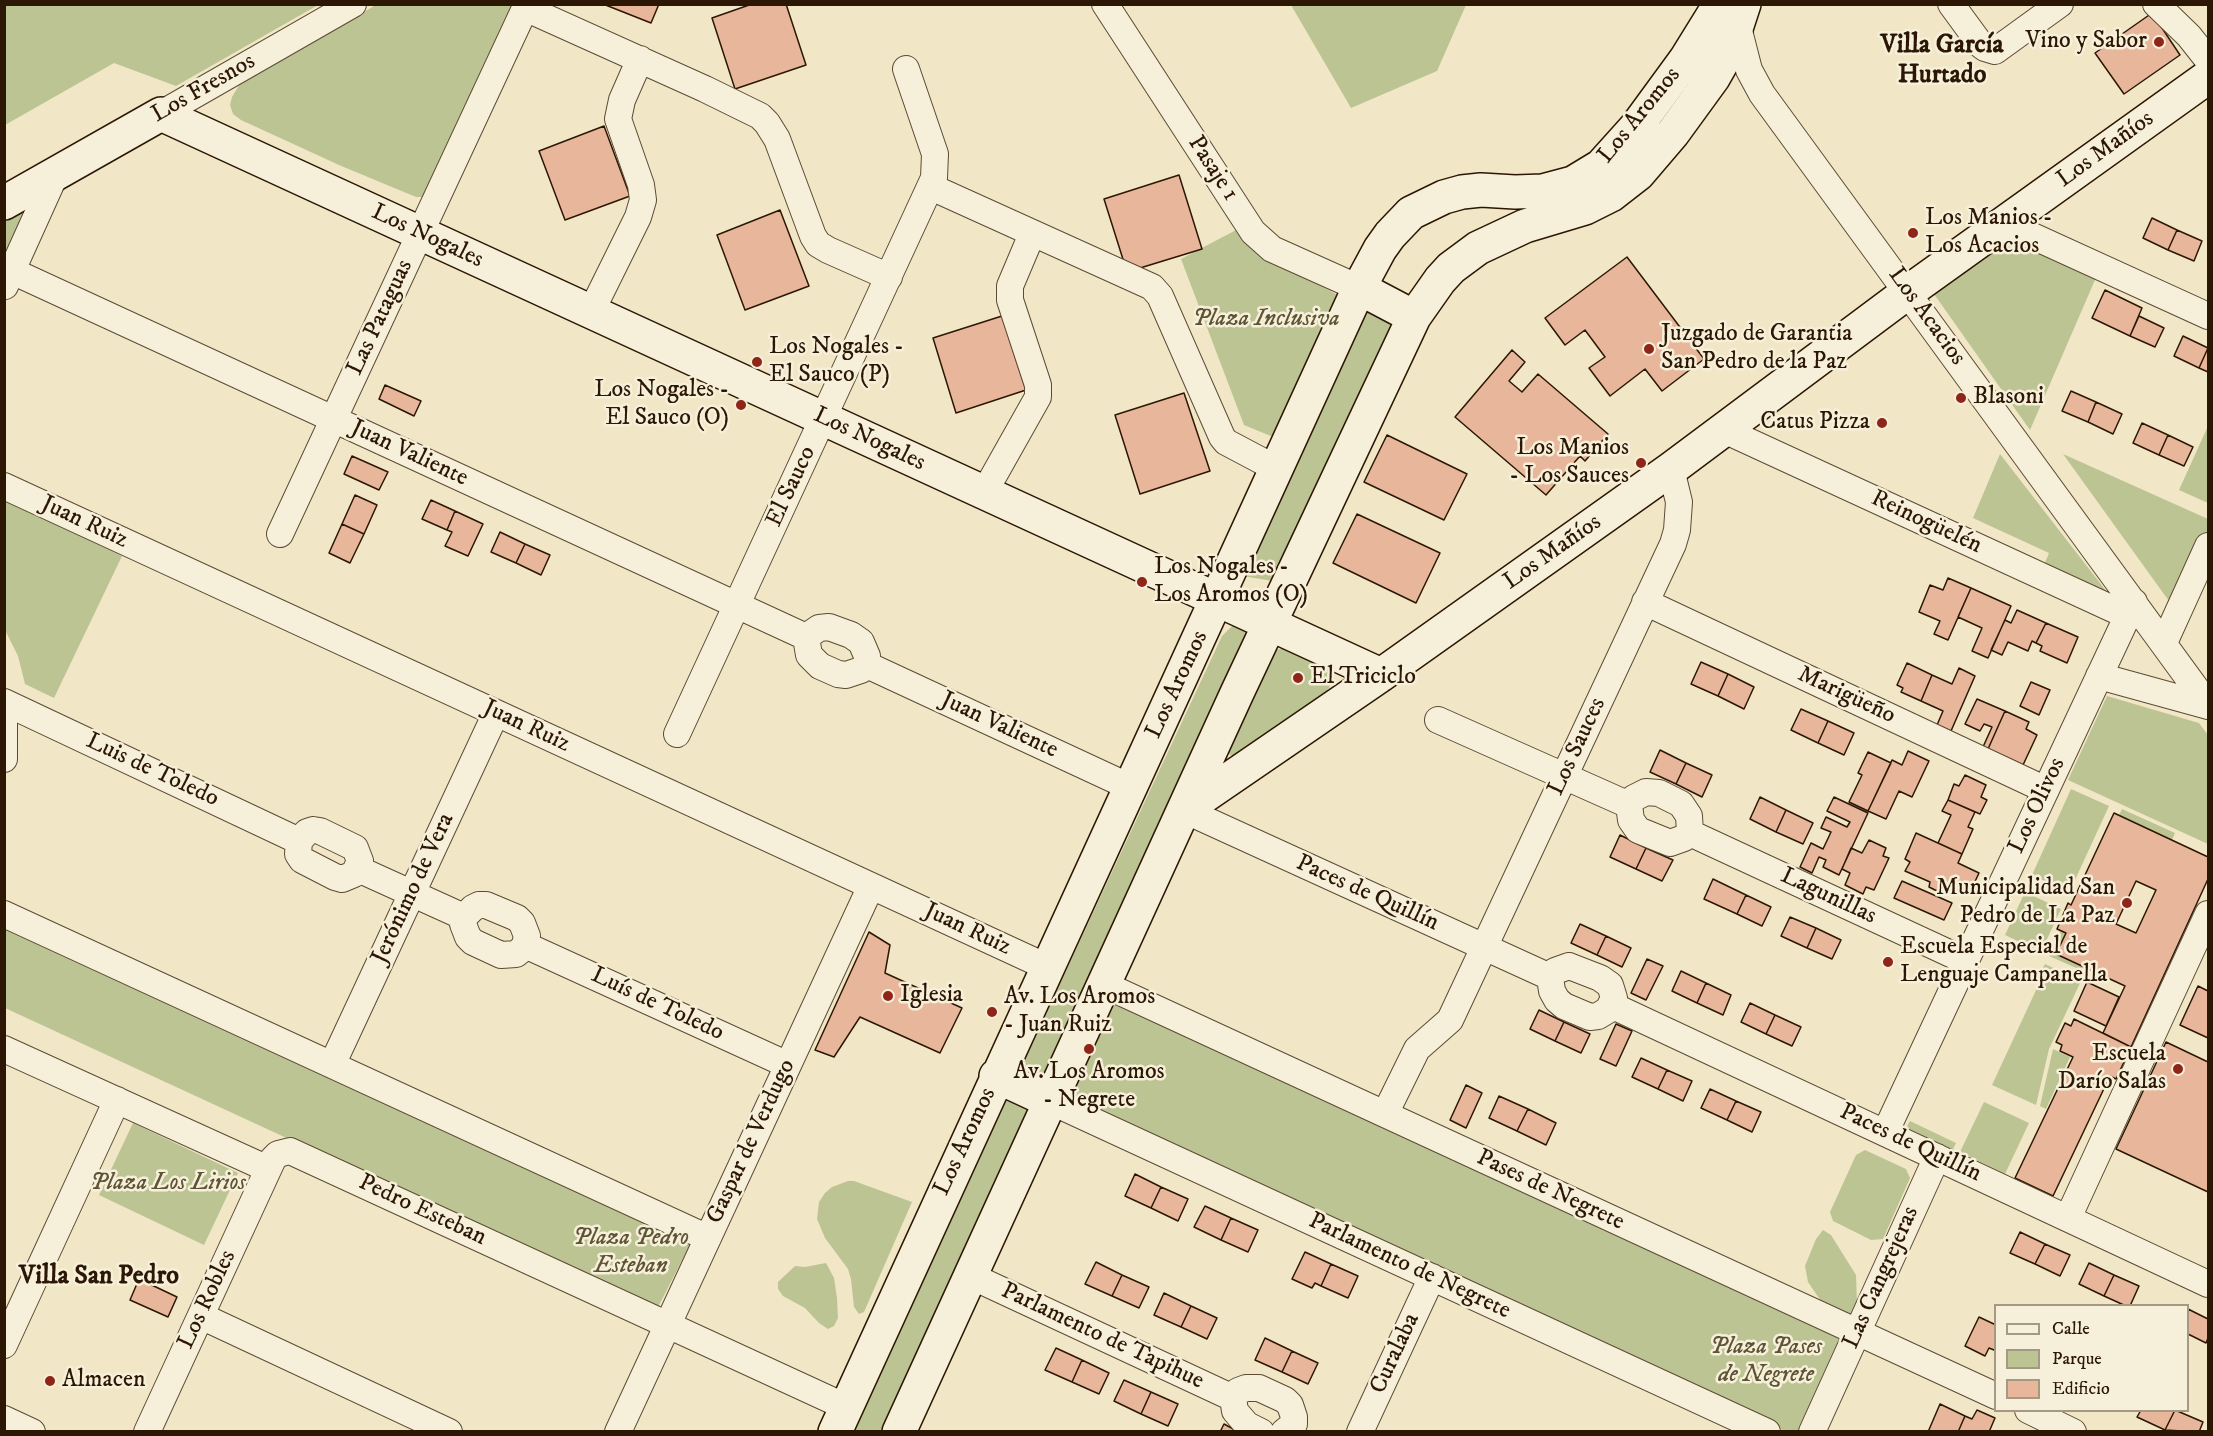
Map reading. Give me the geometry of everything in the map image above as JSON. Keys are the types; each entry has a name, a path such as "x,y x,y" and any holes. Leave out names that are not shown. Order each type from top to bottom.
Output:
{"main road":[{"name":"Los Aromos","path":"840,1419 1359,288 1380,249 1411,213 1427,204 1462,192 1481,190 1529,192 1556,188 1573,183 1600,166 1637,126 1686,59 1734,12"},
{"name":"Los Aromos","path":"899,1431 1052,1102 1184,810 1414,317 1451,268 1478,248 1525,226 1586,208 1611,195 1638,174 1673,133 1722,62 1734,12"},
{"name":"Los Mañíos","path":"1184,810 1381,675 1671,469 1908,292 2208,77"},
{"name":"Los Fresnos","path":"4,203 161,114"},
{"name":"Los Nogales","path":"161,114 1381,675"},
{"path":"1359,288 1414,317"},
{"path":"996,1076 1052,1102"}],"street":[{"name":"Los Fresnos","path":"161,114 353,4"},
{"name":"Pasaje 1","path":"1105,4 1253,232 1272,249 1359,288"},
{"path":"1952,4 1981,45 1995,51 2060,4"},
{"path":"2156,4 2208,60"},
{"path":"526,6 760,116 777,139 818,244 889,277"},
{"name":"Las Pataguas","path":"280,534 526,6"},
{"name":"Los Acacios","path":"1734,12 1749,70 1762,94 1908,292 2131,609 2164,643 2208,705"},
{"path":"591,312 638,217 643,200 641,185 618,119 622,100 640,59"},
{"name":"El Sauco","path":"677,734 931,187 936,168 935,154 906,69"},
{"path":"8,279 56,173"},
{"path":"931,187 1152,287 1158,293 1222,437 1226,442 1277,470"},
{"path":"2004,223 2208,316"},
{"path":"984,493 1038,398 1038,385 1010,300 1010,286 1032,234"},
{"name":"Juan Valiente","path":"8,279 334,419 806,637"},
{"name":"Reinogüelén","path":"1724,430 2131,609"},
{"name":"Los Sauces","path":"1385,1114 1417,1049 1450,1020 1677,530 1679,502 1671,469"},
{"name":"Juan Ruiz","path":"4,486 1047,967"},
{"path":"2164,643 2208,546"},
{"name":"Marigüeño","path":"1645,602 2046,790"},
{"name":"Los Olivos","path":"1886,1133 2131,609"},
{"path":"829,627 851,635 865,648 867,665 854,674 846,675 828,670 814,661 809,654 806,637 819,628 829,627"},
{"name":"Juan Valiente","path":"867,665 1130,787"},
{"path":"2099,676 2208,705"},
{"name":"Luis de Toledo","path":"4,702 299,841"},
{"path":"4,713 4,759"},
{"name":"Jerónimo de Vera","path":"332,1065 496,713"},
{"path":"1438,720 1629,805"},
{"path":"1646,792 1659,793 1675,800 1681,804 1689,816 1690,833 1670,843 1644,833 1631,820 1629,805 1634,798 1646,792"},
{"name":"Paces de Quillín","path":"1184,810 1550,977"},
{"path":"313,830 349,844 358,854 360,861 358,869 349,877 342,879 307,865 298,854 299,841 307,832 313,830"},
{"name":"Lagunillas","path":"1690,833 1966,961"},
{"path":"358,869 464,917"},
{"name":"Gaspar de Verdugo","path":"618,1431 871,886"},
{"path":"486,905 517,918 526,929 525,945 516,954 501,955 473,942 464,931 464,917 472,908 486,905"},
{"path":"4,914 708,1238"},
{"path":"2068,1218 2208,914"},
{"name":"Luís de Toledo","path":"525,945 788,1065"},
{"path":"1569,966 1600,978 1610,985 1613,991 1611,1005 1608,1010 1598,1016 1582,1015 1557,1000 1552,991 1550,977 1555,971 1569,966"},
{"name":"Pases de Negrete","path":"1105,985 1994,1396"},
{"name":"Paces de Quillín","path":"1611,1005 2208,1284"},
{"path":"4,1048 268,1169"},
{"path":"4,1345 117,1100"},
{"name":"Parlamento de Negrete","path":"1052,1102 1767,1431"},
{"name":"Pedro Esteban","path":"268,1169 278,1154 284,1151 296,1153 668,1325 840,1419"},
{"name":"Las Cangrejeras","path":"1812,1431 1937,1157"},
{"name":"Los Robles","path":"147,1431 268,1169"},
{"name":"Parlamento de Tapihue","path":"971,1276 1233,1398"},
{"name":"Curalaba","path":"1360,1431 1432,1277"},
{"path":"201,1316 449,1431"},
{"name":"Parlamento de Tapihue","path":"1261,1431 1247,1425 1235,1411 1233,1398 1238,1391 1246,1388 1259,1388 1285,1400 1290,1405 1296,1429"},
{"path":"2032,1412 2073,1431"},
{"path":"4,1419 32,1431"}],"green space":[{"path":"5,4 318,5 176,86 114,63 5,125"},
{"path":"376,5 520,5 424,197 416,197 339,165 241,120 233,114 230,105 241,82"},
{"path":"1291,5 1466,5 1437,71 1351,108"},
{"path":"40,200 5,276 5,220"},
{"name":"Plaza Inclusiva","path":"1238,229 1263,252 1339,296 1278,439 1244,425 1181,259"},
{"path":"2013,235 2098,273 2030,430 1934,294"},
{"path":"1367,310 1392,323 1273,581 1236,575"},
{"path":"2208,426 2208,503 2179,490"},
{"path":"2000,454 2117,605 2042,570 2049,553 1973,518"},
{"path":"2063,454 2208,519 2208,530 2174,608"},
{"path":"5,497 122,556 54,698 25,684 18,656 5,630"},
{"path":"1233,625 1250,631 1234,673 880,1431 851,1432 1222,636"},
{"path":"1283,648 1319,661 1331,674 1332,681 1329,688 1321,699 1235,757 1230,755 1228,752 1270,656 1276,650"},
{"path":"2107,696 2199,723 2208,735 2208,844 2068,780"},
{"path":"2071,789 2109,806 2069,893 2032,875"},
{"path":"2122,809 2175,833 2172,840 2119,815"},
{"path":"2025,892 2061,909 2041,952 2005,935"},
{"name":"Plaza Pedro Esteban","path":"5,924 694,1237 657,1309 5,1008"},
{"path":"2061,930 2066,933 2056,954 2083,966 2081,970 2049,956"},
{"path":"2045,964 2081,981 2049,1049 2036,1105 1992,1085 2044,973 2041,972"},
{"name":"Plaza Pases de Negrete","path":"1108,998 1841,1335 1798,1431 1785,1431 1061,1096"},
{"path":"2053,1049 2070,1057 2046,1109 2040,1106"},
{"path":"1984,1102 2029,1123 2005,1174 1960,1152"},
{"path":"1910,1121 1956,1143 1951,1153 1905,1130"},
{"name":"Plaza Los Lirios","path":"133,1123 238,1173 204,1245 99,1195"},
{"path":"1865,1150 1906,1169 1910,1178 1883,1239 1871,1240 1833,1221 1830,1212 1856,1155"},
{"path":"854,1181 912,1202 864,1312 859,1314 854,1307 848,1269 825,1238 817,1219 819,1202 825,1193 832,1187"},
{"path":"1823,1230 1831,1235 1856,1275 1857,1303 1854,1314 1848,1319 1825,1307 1808,1282 1805,1266 1816,1239"},
{"path":"826,1263 834,1278 838,1318 834,1326 828,1329 805,1308 783,1296 778,1289 778,1282 795,1266 805,1267"}],"building":[{"path":"603,4 659,4 651,23"},
{"path":"752,4 786,4 806,65 735,89 712,18"},
{"path":"2152,13 2180,55 2124,94 2095,53"},
{"path":"604,126 630,196 565,220 539,151"},
{"path":"1179,175 1202,249 1127,272 1104,199"},
{"path":"780,210 809,286 745,310 717,235"},
{"path":"2152,218 2177,230 2168,250 2143,238"},
{"path":"2177,230 2202,241 2194,261 2168,250"},
{"path":"1627,257 1704,359 1662,391 1645,369 1610,396 1589,368 1605,357 1585,330 1565,345 1545,318"},
{"path":"2105,290 2142,308 2130,336 2092,318"},
{"path":"1002,316 1026,390 956,413 933,338"},
{"path":"2139,316 2164,328 2155,347 2130,336"},
{"path":"2183,336 2208,348 2199,368 2174,356"},
{"path":"2208,348 2208,372 2199,368"},
{"path":"1512,350 1525,362 1509,381 1522,392 1538,374 1608,434 1585,461 1580,456 1546,495 1455,417"},
{"path":"385,385 421,401 414,416 379,399"},
{"path":"2071,391 2096,402 2088,422 2062,411"},
{"path":"1184,393 1210,471 1140,494 1115,415"},
{"path":"2096,402 2122,414 2113,434 2088,422"},
{"path":"2142,423 2168,435 2159,455 2133,443"},
{"path":"1387,435 1467,474 1444,520 1364,482"},
{"path":"2168,435 2193,447 2184,466 2159,455"},
{"path":"352,456 388,472 379,490 344,474"},
{"path":"355,495 377,505 364,534 342,524"},
{"path":"431,500 455,511 447,530 422,519"},
{"path":"455,511 483,524 468,556 445,546 452,532 447,530"},
{"path":"1357,514 1440,553 1416,603 1333,563"},
{"path":"342,524 364,534 350,563 329,553"},
{"path":"500,532 525,544 516,563 491,552"},
{"path":"525,544 550,555 541,575 516,563"},
{"path":"1948,578 1971,588 1948,640 1934,634 1940,621 1919,612 1930,585 1943,590"},
{"path":"1971,588 2011,606 1988,658 1972,651 1982,628 1958,617"},
{"path":"2017,610 2046,623 2036,643 2032,641 2028,651 2008,642 2002,655 1991,650 2005,620 2011,623"},
{"path":"2046,623 2078,637 2067,663 2040,651 2042,646 2036,643"},
{"path":"1701,662 1728,674 1718,696 1691,684"},
{"path":"1907,663 1932,675 1921,701 1901,692 1903,688 1897,685"},
{"path":"1959,668 1975,676 1951,731 1937,725 1943,711 1921,701 1932,675 1952,684"},
{"path":"1728,674 1754,687 1744,709 1718,696"},
{"path":"2031,682 2050,690 2039,715 2020,706"},
{"path":"1977,699 2005,711 1988,749 1983,747 1992,727 1984,724 1980,731 1965,724"},
{"path":"1801,709 1828,721 1818,743 1791,730"},
{"path":"2005,711 2029,722 2026,729 2037,735 2023,765 1988,749"},
{"path":"1828,721 1854,733 1844,755 1818,743"},
{"path":"1660,750 1686,763 1676,784 1650,772"},
{"path":"1908,751 1929,761 1912,797 1899,791 1886,819 1868,811 1892,760 1902,765"},
{"path":"1868,752 1891,763 1868,811 1849,802 1862,775 1858,773"},
{"path":"1686,763 1712,775 1702,797 1676,784"},
{"path":"1965,775 1986,785 1981,797 1987,800 1980,814 1948,800 1954,784 1959,786"},
{"path":"1760,797 1786,810 1776,832 1750,819"},
{"path":"1834,797 1868,813 1839,875 1823,867 1826,860 1819,857 1812,873 1800,867 1811,843 1823,849 1831,832 1821,828 1826,817 1847,827 1850,822 1827,811"},
{"path":"1948,800 1975,812 1968,827 1973,829 1962,854 1938,843 1951,815 1942,811"},
{"path":"1786,810 1813,823 1803,844 1776,832"},
{"path":"2114,813 2208,857 2208,879 2131,1047 2103,1033 2125,986 2056,954 2066,933 2057,929 2068,903 2071,905","holes":["2136,881 2156,890 2136,933 2116,924"]},
{"path":"1916,833 1962,854 1958,863 1979,873 1972,888 1964,885 1960,893 1944,885 1941,893 1929,887 1930,882 1905,871 1910,862 1905,859"},
{"path":"1620,835 1646,848 1636,869 1610,857"},
{"path":"1869,840 1886,848 1883,856 1889,858 1874,890 1866,887 1863,894 1845,885 1850,873 1842,869 1851,848 1862,853"},
{"path":"1646,848 1673,860 1662,881 1636,869"},
{"path":"1713,879 1746,895 1737,914 1704,899"},
{"path":"1902,881 1952,903 1944,920 1894,898"},
{"path":"1746,895 1771,907 1762,926 1737,914"},
{"path":"1790,917 1816,928 1807,948 1781,936"},
{"path":"1580,924 1606,936 1597,955 1571,943"},
{"path":"1816,928 1841,940 1832,959 1807,948"},
{"name":"Iglesia","path":"869,932 890,945 885,973 962,1008 940,1053 860,1017 834,1057 815,1050"},
{"path":"1606,936 1631,948 1622,967 1597,955"},
{"path":"1647,959 1663,966 1646,1000 1631,993"},
{"path":"1681,971 1706,983 1697,1003 1672,991"},
{"path":"2087,982 2119,997 2106,1026 2074,1011"},
{"path":"1706,983 1731,995 1723,1015 1697,1003"},
{"path":"2198,986 2208,991 2208,1038 2180,1025"},
{"path":"1750,1003 1775,1015 1766,1034 1741,1022"},
{"path":"1539,1010 1564,1022 1555,1041 1530,1029"},
{"path":"1775,1015 1801,1027 1792,1046 1766,1034"},
{"path":"2074,1019 2131,1047 2116,1079 2110,1076 2053,1196 2015,1178 2073,1057 2060,1051 2062,1045 2056,1042 2065,1023 2071,1026"},
{"path":"1564,1022 1590,1034 1581,1053 1555,1041"},
{"path":"1616,1024 1632,1031 1616,1066 1600,1059"},
{"path":"2166,1042 2208,1062 2208,1192 2116,1149"},
{"path":"1641,1058 1667,1070 1658,1089 1632,1077"},
{"path":"1667,1070 1692,1081 1683,1101 1658,1089"},
{"path":"1466,1085 1482,1093 1466,1128 1450,1120"},
{"path":"1710,1089 1736,1101 1727,1120 1701,1108"},
{"path":"1499,1096 1528,1109 1517,1131 1489,1118"},
{"path":"1736,1101 1761,1112 1752,1132 1727,1120"},
{"path":"1528,1109 1556,1123 1546,1145 1517,1131"},
{"path":"1135,1174 1161,1187 1151,1208 1125,1196"},
{"path":"1161,1187 1188,1199 1178,1221 1151,1208"},
{"path":"1205,1206 1231,1218 1221,1240 1194,1227"},
{"path":"1231,1218 1258,1230 1248,1252 1221,1240"},
{"path":"2020,1232 2045,1244 2035,1264 2010,1253"},
{"path":"2045,1244 2070,1255 2060,1276 2035,1264"},
{"path":"1305,1252 1331,1264 1321,1286 1315,1283 1312,1288 1292,1279"},
{"path":"1096,1262 1122,1275 1112,1296 1085,1284"},
{"path":"2089,1263 2114,1275 2104,1296 2079,1284"},
{"path":"1331,1264 1358,1276 1348,1298 1321,1286"},
{"path":"1122,1275 1149,1287 1139,1308 1112,1296"},
{"path":"2114,1275 2139,1286 2131,1304 2122,1304 2104,1296"},
{"path":"139,1279 177,1297 168,1317 130,1300"},
{"path":"1164,1293 1191,1306 1181,1327 1154,1315"},
{"path":"1191,1306 1217,1318 1207,1339 1181,1327"},
{"path":"2189,1310 2208,1319 2206,1343 2189,1334"},
{"path":"1979,1317 1994,1324 1994,1350 1989,1348 1985,1356 1965,1346"},
{"path":"1265,1338 1292,1351 1282,1372 1255,1360"},
{"path":"1056,1348 1082,1360 1072,1382 1045,1370"},
{"path":"1292,1351 1318,1363 1308,1384 1282,1372"},
{"path":"1082,1360 1109,1373 1099,1394 1072,1382"},
{"path":"1124,1380 1151,1392 1141,1414 1114,1401"},
{"path":"1151,1392 1178,1404 1168,1426 1141,1414"},
{"path":"1940,1404 1965,1416 1958,1432 1928,1432"},
{"path":"1977,1410 1995,1418 1989,1432 1958,1432 1965,1416 1972,1419"},
{"path":"2140,1412 2174,1412 2165,1430 2137,1417"},
{"path":"2174,1412 2180,1412 2203,1422 2199,1432 2165,1430"},
{"path":"1224,1424 1239,1432 1220,1432"}],"place":[{"name":"Vino y Sabor","path":"2159,42"},
{"name":"Los Manios - Los Acacios","path":"1913,233"},
{"name":"Juzgado de Garantia San Pedro de la Paz","path":"1649,349"},
{"name":"Los Nogales - El Sauco (P)","path":"757,362"},
{"name":"Blasoni","path":"1961,398"},
{"name":"Los Nogales - El Sauco (O)","path":"741,405"},
{"name":"Catus Pizza","path":"1882,423"},
{"name":"Los Manios - Los Sauces","path":"1641,463"},
{"name":"Los Nogales - Los Aromos (O)","path":"1142,582"},
{"name":"El Triciclo","path":"1298,678"},
{"name":"Municipalidad San Pedro de La Paz","path":"2127,903"},
{"name":"Escuela Especial de Lenguaje Campanella","path":"1888,962"},
{"name":"Iglesia","path":"888,996"},
{"name":"Av. Los Aromos - Juan Ruiz","path":"992,1012"},
{"name":"Av. Los Aromos - Negrete","path":"1089,1049"},
{"name":"Escuela Darío Salas","path":"2178,1069"},
{"name":"Almacen","path":"50,1381"}],"district":[{"name":"Villa García Hurtado","path":"1942,62"},
{"name":"Villa San Pedro","path":"99,1278"}]}
